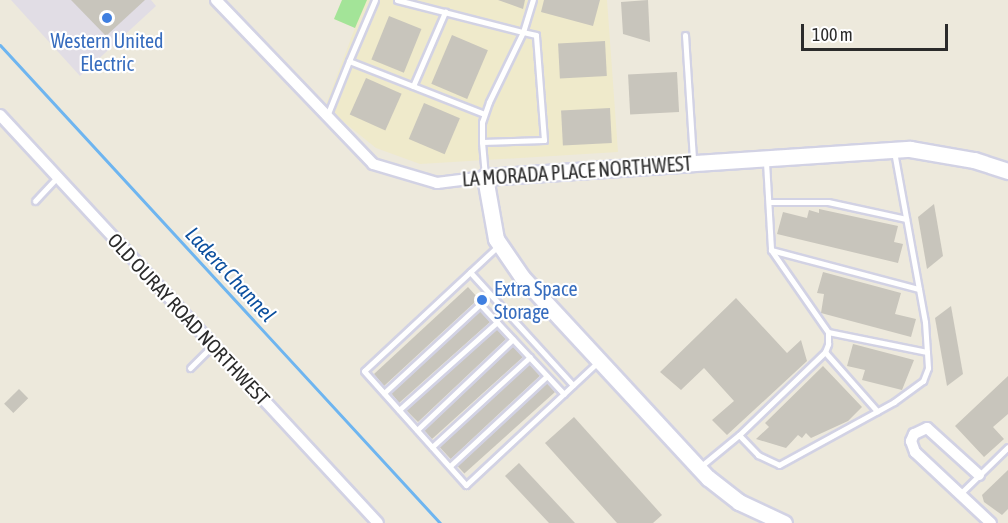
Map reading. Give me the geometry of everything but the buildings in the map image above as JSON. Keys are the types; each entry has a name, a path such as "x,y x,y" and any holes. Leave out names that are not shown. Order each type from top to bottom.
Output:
{"street":[{"name":"LA MORADA PLACE NORTHWEST","path":"216,0 373,164 437,183 485,177 693,162 910,149 964,158 1008,171"},
{"name":"OLD OURAY ROAD NORTHWEST","path":"0,115 378,523"},
{"path":"485,177 491,222 499,245 522,277 698,469 739,502 784,523"},
{"path":"979,475 927,428 914,434 912,449 992,523"}],"lane":[{"path":"327,116 375,0"},
{"path":"397,0 536,35 544,140 482,142"},
{"path":"485,177 482,142 484,114 524,32 533,0"},
{"path":"413,86 445,12"},
{"path":"685,35 693,162"},
{"path":"349,61 484,114"},
{"path":"739,435 758,455 779,465 877,411 923,381 928,368 927,352 919,289 894,151"},
{"path":"698,469 739,435 825,352 828,332 771,249 766,157"},
{"path":"35,201 57,177"},
{"path":"768,202 828,202 906,219"},
{"path":"499,245 364,371 466,484 599,361"},
{"path":"771,249 919,289"},
{"path":"471,272 573,385"},
{"path":"384,393 480,304 564,394"},
{"path":"399,410 497,322"},
{"path":"828,332 927,352"},
{"path":"417,430 513,339"},
{"path":"190,368 213,345"},
{"path":"825,352 877,411"},
{"path":"432,447 530,357"},
{"path":"450,466 547,376"},
{"path":"960,494 1008,447"}],"shaded area":[{"path":"11,0 151,0 156,6 80,76"},
{"path":"342,0 607,0 618,152 420,164 376,148 325,107 355,28 334,19"}],"green space":[{"path":"342,0 367,0 355,28 334,19"}],"waterway":[{"name":"Ladera Channel","path":"0,45 440,523"}],"place":[{"name":"Western United Electric","path":"107,18"},
{"name":"Extra Space Storage","path":"482,300"}]}
